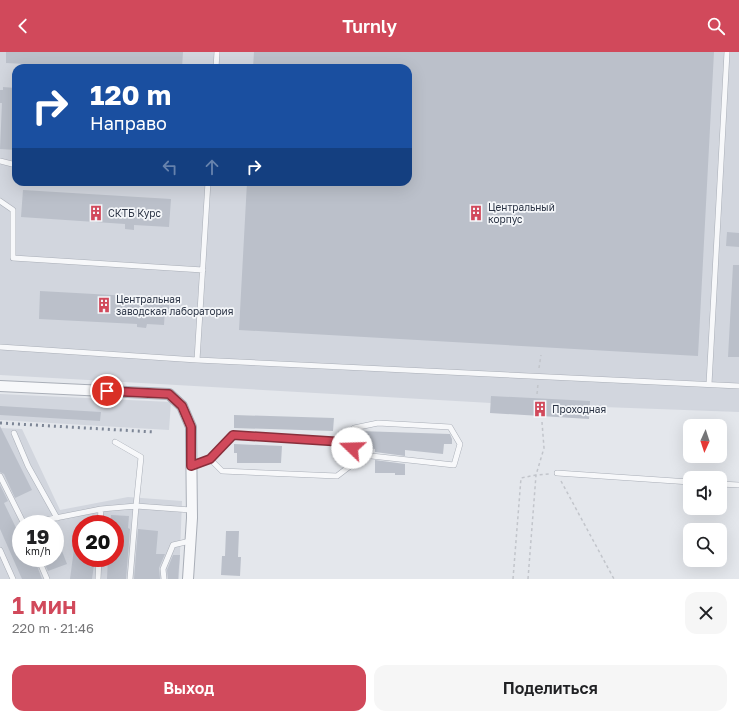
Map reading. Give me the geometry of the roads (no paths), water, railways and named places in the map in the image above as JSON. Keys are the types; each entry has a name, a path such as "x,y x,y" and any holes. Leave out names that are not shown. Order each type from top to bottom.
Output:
{"street":[{"path":"0,386 169,394 182,406 191,427 192,510 188,579"}],"lane":[{"path":"216,64 217,52"},
{"path":"709,384 727,52"},
{"path":"0,161 12,164"},
{"path":"197,360 208,186"},
{"path":"0,201 14,210 13,258 203,270"},
{"path":"0,347 197,360 739,386"},
{"path":"344,442 354,428 378,423 450,426 460,444 454,465 353,454"},
{"path":"14,432 28,466 55,515"},
{"path":"191,466 210,459 233,435 344,442 352,448 354,463 337,476 222,471 210,459"},
{"path":"115,442 141,457 130,579"},
{"path":"557,474 683,482"},
{"path":"0,476 20,515"},
{"path":"727,484 739,485"},
{"path":"64,517 101,509 136,506 192,510"},
{"path":"101,509 101,515"},
{"path":"164,579 163,569 173,545 190,541"},
{"path":"0,550 13,579"},
{"path":"42,567 47,579"},
{"path":"98,579 99,567"}],"railway":[{"path":"0,423 154,432"}],"place":[{"name":"СКТБ Курс","path":"96,213"},
{"name":"Центральный корпус","path":"476,213"},
{"name":"Центральная заводская лаборатория","path":"104,305"},
{"name":"Проходная","path":"540,409"}]}
